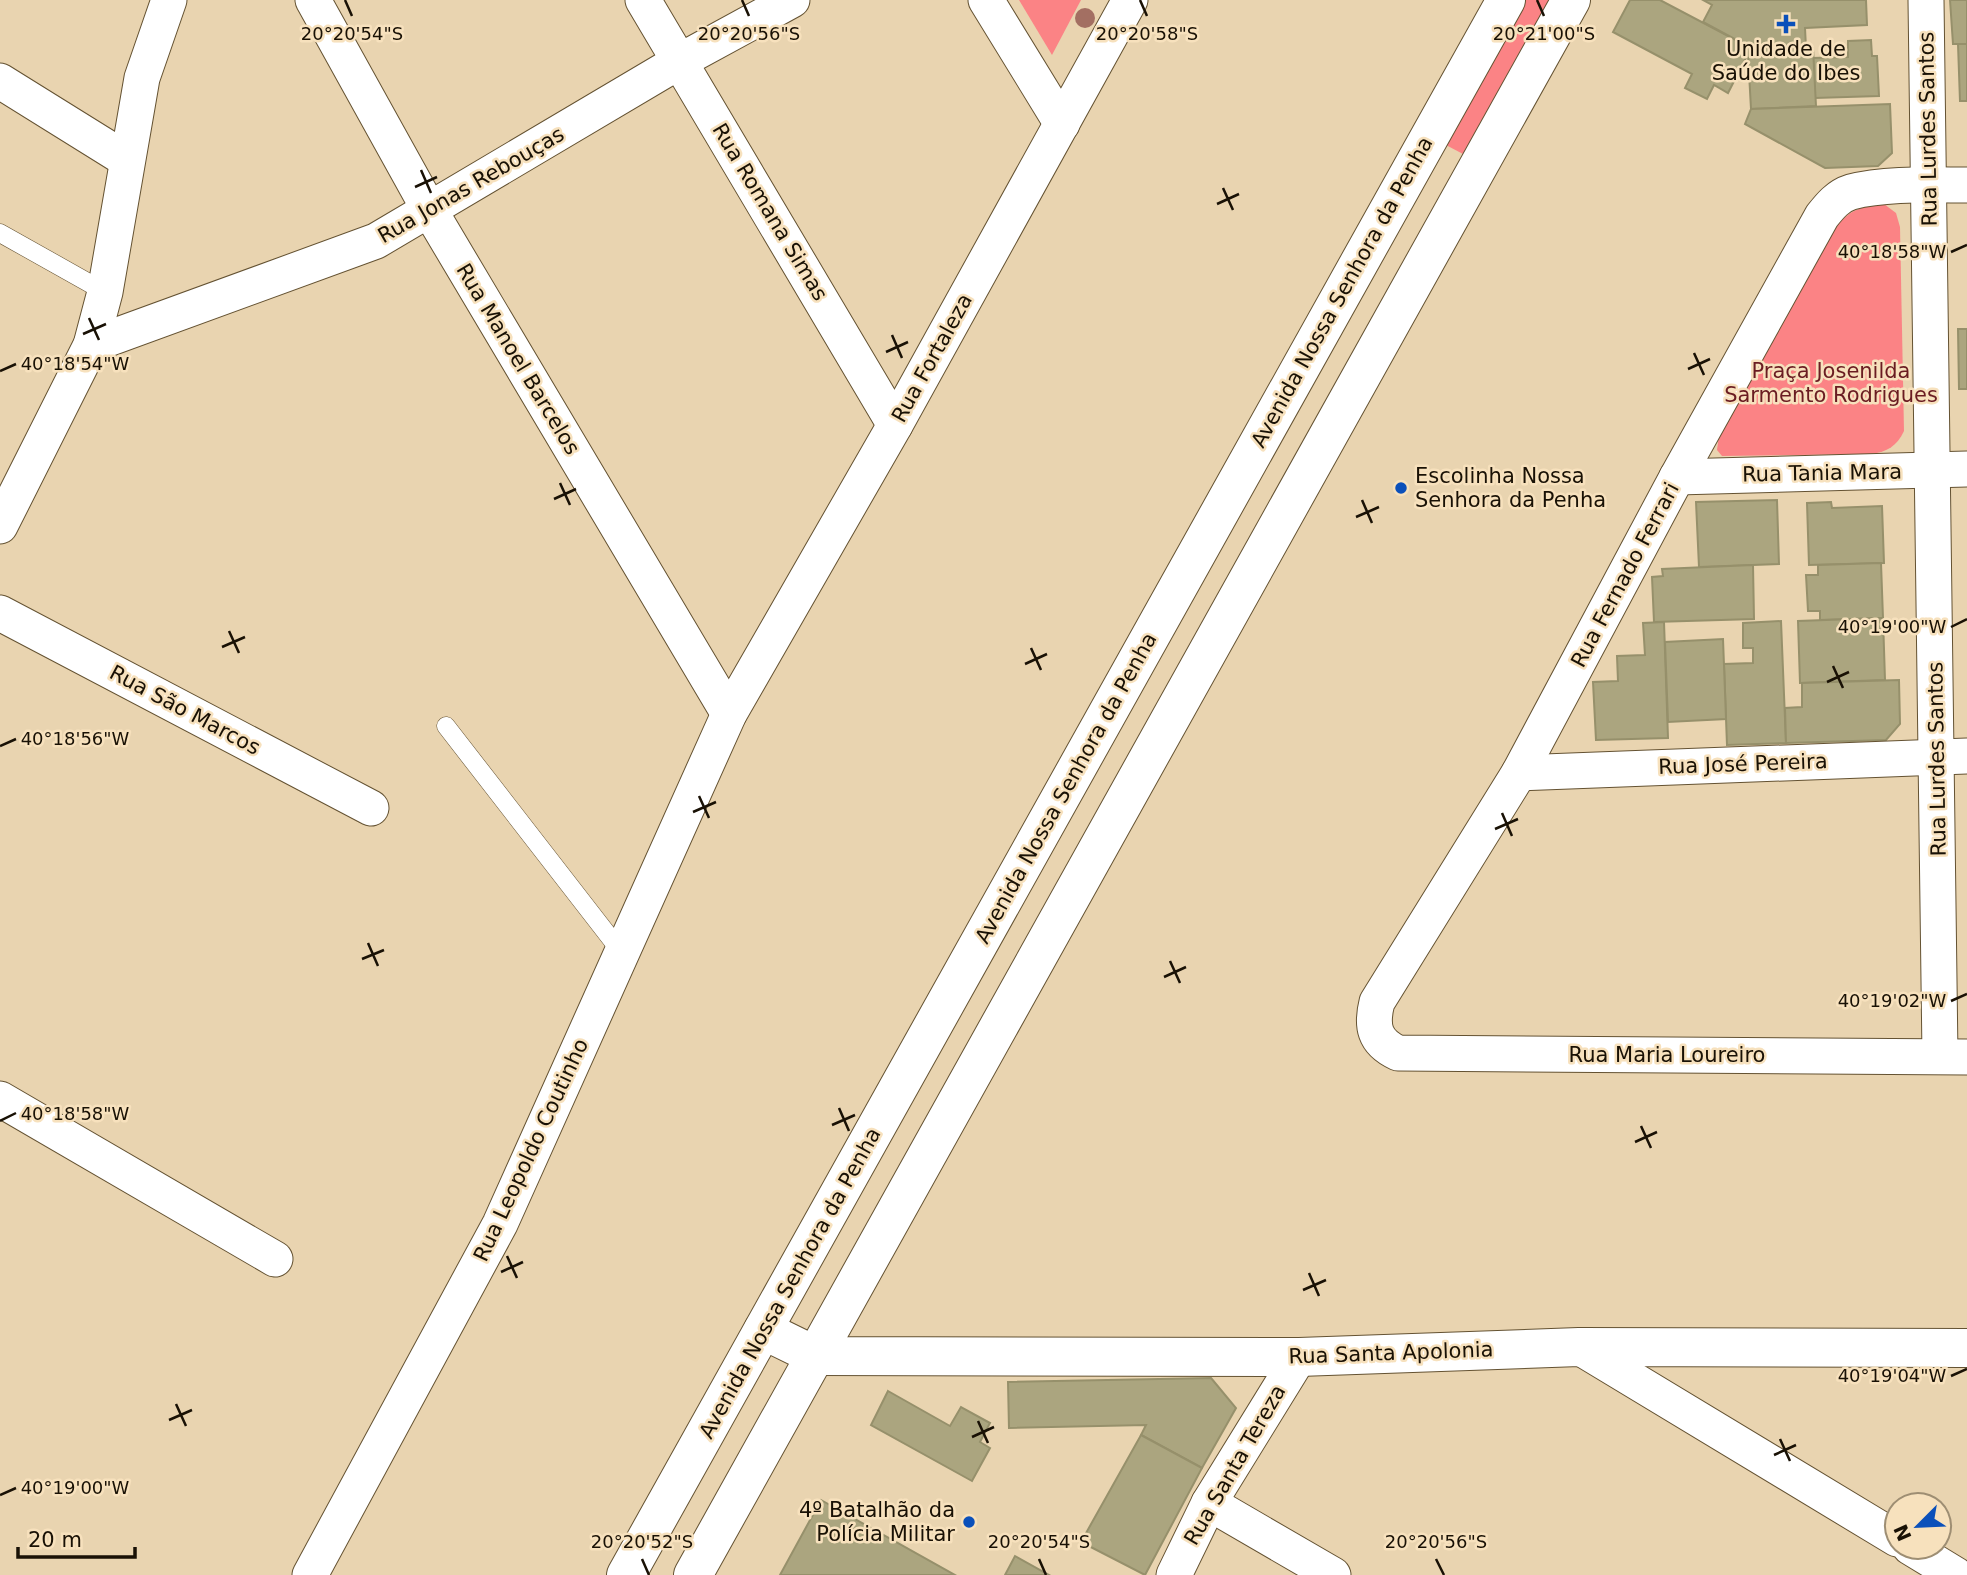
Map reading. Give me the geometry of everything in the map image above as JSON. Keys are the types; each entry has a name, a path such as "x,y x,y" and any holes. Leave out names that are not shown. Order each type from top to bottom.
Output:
{"street":[{"path":"0,526 91,345 105,292 142,78 169,0"},
{"name":"Rua Manoel Barcelos","path":"313,0 430,211 729,713"},
{"name":"Rua Romana Simas","path":"643,0 895,425"},
{"name":"Rua Jonas Rebouças","path":"91,345 376,241 680,61 792,0"},
{"path":"986,0 1062,124"},
{"name":"Rua Fortaleza","path":"729,713 895,425 1130,0"},
{"name":"Avenida Nossa Senhora da Penha","path":"626,1575 1506,0"},
{"path":"694,1575 1571,0"},
{"name":"Rua Lurdes Santos","path":"1926,0 1933,470 1952,756 1954,1057"},
{"path":"0,81 127,160"},
{"path":"1419,154 1471,180"},
{"name":"Rua Fernado Ferrari","path":"1375,1033 1373,1018 1377,1002 1519,773 1677,477 1822,216 1834,201 1850,192 1929,185 1967,185"},
{"name":"Rua Tania Mara","path":"1677,477 1967,469"},
{"name":"Rua São Marcos","path":"0,613 371,808"},
{"name":"Rua Leopoldo Coutinho","path":"310,1575 500,1224 729,713"},
{"name":"Rua José Pereira","path":"1519,773 1952,756"},
{"path":"1073,775 1124,803"},
{"name":"Rua Maria Loureiro","path":"1375,1033 1383,1046 1398,1053 1954,1057"},
{"path":"922,1045 972,1074"},
{"path":"0,1099 275,1259"},
{"path":"763,1330 816,1356"},
{"path":"1579,1347 1883,1531"},
{"name":"Rua Santa Apolonia","path":"816,1356 1299,1357 1579,1347 1967,1348"},
{"name":"Rua Santa Tereza","path":"1174,1575 1209,1503 1299,1357"},
{"path":"1209,1503 1333,1575"},
{"path":"1933,1561 1956,1575"}],"lane":[{"path":"0,233 105,292"},
{"path":"446,726 622,953"}],"green space":[{"path":"1019,0 1081,0 1052,55"},
{"path":"1524,0 1549,0 1463,154 1444,144"},
{"name":"Praça Josenilda Sarmento Rodrigues","path":"1884,204 1896,213 1900,227 1904,431 1898,441 1882,452 1871,454 1722,456 1717,450 1719,435 1838,224 1858,209"}],"building":[{"path":"1630,0 1660,0 1751,48 1728,93 1714,85 1707,99 1685,88 1692,74 1613,32"},
{"name":"Unidade de Saúde do Ibes","path":"1703,0 1866,0 1867,25 1805,28 1806,48 1755,50 1703,22 1712,5"},
{"path":"1950,0 1967,0 1967,44 1953,44"},
{"path":"1871,40 1872,56 1877,56 1879,96 1815,98 1813,58 1848,57 1848,41"},
{"path":"1958,44 1967,44 1967,101 1960,101"},
{"path":"1751,48 1813,48 1816,106 1751,109 1748,54"},
{"path":"1890,104 1892,153 1878,166 1825,168 1745,124 1751,109"},
{"path":"1958,329 1967,329 1967,389 1959,389"},
{"path":"1777,500 1779,564 1699,567 1696,502"},
{"path":"1831,502 1832,508 1882,506 1884,563 1809,565 1807,503"},
{"path":"1881,563 1883,618 1820,620 1820,611 1808,611 1806,575 1818,575 1818,565"},
{"path":"1753,565 1754,619 1654,622 1652,577 1663,576 1662,569"},
{"path":"1883,618 1885,680 1800,683 1798,621"},
{"path":"1781,621 1786,743 1727,745 1724,664 1753,663 1753,648 1743,648 1743,623"},
{"path":"1664,622 1668,738 1596,740 1593,682 1618,681 1617,656 1645,655 1643,623"},
{"path":"1723,639 1726,719 1668,722 1665,642"},
{"path":"1899,680 1900,724 1886,740 1786,743 1785,708 1802,707 1802,683"},
{"path":"1211,1378 1236,1408 1202,1468 1141,1435 1146,1425 1009,1428 1008,1382"},
{"path":"888,1391 950,1426 961,1407 990,1423 980,1442 990,1448 972,1481 871,1425"},
{"path":"1141,1435 1202,1468 1145,1575 1081,1542"},
{"path":"821,1500 955,1575 780,1575"},
{"path":"1015,1556 1049,1575 1005,1575"}],"place":[{"name":"Unidade de Saúde do Ibes","path":"1786,24"},
{"name":"Escolinha Nossa Senhora da Penha","path":"1401,488"},
{"name":"4º Batalhão da Polícia Militar","path":"969,1522"}]}
